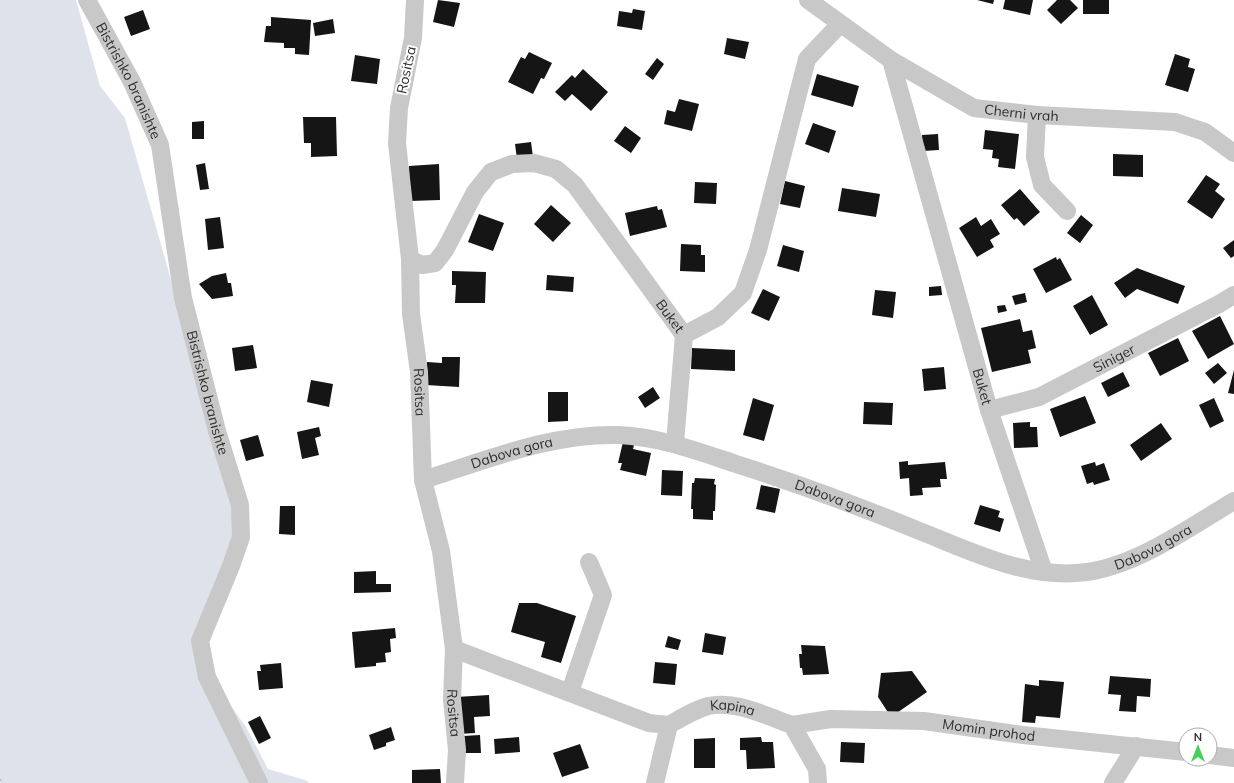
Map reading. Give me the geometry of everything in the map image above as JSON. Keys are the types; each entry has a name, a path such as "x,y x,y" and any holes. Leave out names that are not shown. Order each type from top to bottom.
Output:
{"street":[{"name":"Bistrishko branishte","path":"87,0 132,82 160,145 184,298 218,432 240,505 241,537 231,566 200,641 207,677 259,783"},
{"name":"Rositsa","path":"414,0 413,38 399,108 397,143 410,259 411,314 419,372 423,480 441,551 447,609 454,649 452,699 457,750 455,783"},
{"name":"Cherni vrah","path":"808,0 891,60 974,108 1037,115 1175,122 1204,132 1234,153"},
{"name":"Buket","path":"410,259 422,265 435,263 445,250 475,192 491,172 512,164 534,163 556,169 575,185 684,335 718,317 743,293 758,250 807,59 840,24"},
{"name":"Buket","path":"891,60 989,410 1044,572"},
{"path":"1037,115 1035,157 1042,185 1067,211"},
{"name":"Siniger","path":"989,410 1039,397 1220,304 1234,295"},
{"path":"675,443 684,335"},
{"name":"Dabova gora","path":"423,480 541,442 578,437 618,435 675,443 794,483 1005,565 1044,572 1087,572 1124,562 1154,548 1234,501"},
{"path":"570,692 603,595 589,562"},
{"path":"454,649 650,723 669,726 655,783"},
{"name":"Kapina","path":"669,726 687,715 708,706 728,706 746,709 792,725"},
{"name":"Momin prohod","path":"792,725 831,719 924,721 1023,735 1178,751"},
{"path":"792,725 817,769 818,783"},
{"path":"1113,783 1136,746"},
{"path":"1218,756 1234,758"}],"shaded area":[{"path":"0,0 76,0 100,86 125,118 241,526 199,662 246,727 268,769 308,781 308,783 0,783"}],"building":[{"path":"438,0 460,3 454,27 433,22"},
{"path":"977,0 994,0 993,4"},
{"path":"1005,0 1033,0 1030,15 1003,9"},
{"path":"1057,0 1070,0 1078,8 1061,24 1047,10"},
{"path":"1083,0 1109,0 1109,14 1083,14"},
{"path":"633,9 645,11 642,30 617,26 619,11 632,13"},
{"path":"143,10 150,29 131,36 124,17"},
{"path":"271,17 311,20 309,55 295,54 295,48 284,48 284,43 264,42 266,26 271,26"},
{"path":"333,19 335,33 315,36 313,23"},
{"path":"727,38 749,42 745,59 724,54"},
{"path":"529,52 552,63 544,79 541,78 533,94 508,82 521,57 525,59"},
{"path":"1175,54 1190,59 1188,67 1195,69 1188,92 1165,85"},
{"path":"355,55 380,59 377,84 351,81"},
{"path":"657,58 664,64 653,80 645,74"},
{"path":"583,69 608,92 591,111 572,94 565,101 555,92 572,75 575,78"},
{"path":"817,74 859,86 853,107 811,95"},
{"path":"679,99 699,104 692,131 664,124 667,110 675,112"},
{"path":"303,117 336,117 337,156 311,157 311,143 304,143"},
{"path":"204,121 204,139 192,139 192,122"},
{"path":"813,123 836,131 829,153 805,144"},
{"path":"625,126 641,138 631,153 614,141"},
{"path":"985,130 1019,134 1015,169 998,167 999,159 992,158 993,150 983,149"},
{"path":"938,134 939,150 923,151 922,135"},
{"path":"531,142 533,157 517,159 515,144"},
{"path":"1113,154 1143,155 1143,177 1113,176"},
{"path":"205,163 209,189 200,190 196,165"},
{"path":"439,164 440,200 410,201 409,166"},
{"path":"1206,175 1220,184 1215,191 1225,199 1212,219 1187,202"},
{"path":"785,181 805,186 800,208 780,204"},
{"path":"695,182 717,183 716,204 694,203"},
{"path":"842,188 880,194 876,217 838,211"},
{"path":"1020,189 1040,212 1024,226 1017,218 1014,220 1001,205"},
{"path":"551,205 571,223 553,242 534,224"},
{"path":"657,206 658,210 662,209 667,227 630,236 625,213"},
{"path":"479,214 504,223 493,251 468,242"},
{"path":"1081,215 1093,225 1080,243 1067,233"},
{"path":"220,217 224,248 208,250 205,219"},
{"path":"976,217 981,226 991,219 1000,234 990,240 994,247 977,257 959,228"},
{"path":"1234,240 1234,256 1231,258 1223,248"},
{"path":"681,244 701,245 701,255 705,255 705,272 680,271"},
{"path":"783,245 804,251 799,272 777,266"},
{"path":"1056,257 1057,260 1060,258 1072,280 1046,293 1033,269"},
{"path":"1137,268 1185,286 1178,304 1137,289 1125,298 1114,283"},
{"path":"452,271 486,272 485,303 455,303 456,285 452,285"},
{"path":"226,273 228,283 231,283 233,296 212,299 199,284 212,276"},
{"path":"547,275 574,277 573,292 546,290"},
{"path":"941,286 942,295 929,296 929,287"},
{"path":"763,289 780,297 769,321 751,313"},
{"path":"875,290 896,292 893,318 872,315"},
{"path":"1025,293 1027,302 1015,305 1012,296"},
{"path":"1092,295 1108,325 1090,335 1073,306"},
{"path":"1005,305 1007,311 998,313 997,306"},
{"path":"1220,316 1234,344 1208,359 1192,331"},
{"path":"1020,319 1023,332 1032,330 1036,348 1028,350 1031,363 992,372 981,328"},
{"path":"1178,338 1189,361 1160,376 1148,353"},
{"path":"253,345 257,368 235,371 232,348"},
{"path":"692,348 735,350 735,371 691,369"},
{"path":"442,357 460,357 459,387 426,385 427,362 442,363"},
{"path":"1218,363 1227,373 1214,384 1205,373"},
{"path":"944,367 946,389 924,391 922,369"},
{"path":"1234,370 1234,394 1228,393"},
{"path":"1123,372 1130,386 1108,397 1101,383"},
{"path":"311,380 333,384 329,407 307,402"},
{"path":"653,387 660,398 645,408 638,397"},
{"path":"548,392 568,392 568,421 548,422"},
{"path":"1085,396 1096,423 1060,437 1050,409"},
{"path":"753,398 774,405 764,441 743,435"},
{"path":"1214,398 1224,421 1210,428 1199,405"},
{"path":"864,402 893,403 892,425 863,424"},
{"path":"1030,422 1030,427 1037,427 1038,447 1014,448 1013,423"},
{"path":"1161,423 1172,439 1141,461 1130,445"},
{"path":"319,427 321,436 315,438 319,455 302,459 297,432"},
{"path":"258,435 264,456 246,461 240,440"},
{"path":"623,442 634,445 633,449 651,453 646,476 620,470 622,463 618,463"},
{"path":"908,461 908,465 945,462 947,479 940,479 941,487 922,488 923,495 910,496 909,478 900,479 899,462"},
{"path":"1095,462 1096,466 1104,463 1110,480 1094,485 1093,482 1087,484 1081,466"},
{"path":"662,470 683,471 682,496 661,495"},
{"path":"695,478 715,479 715,511 713,511 713,520 693,519 693,509 691,509 692,483 694,483"},
{"path":"761,485 780,489 775,513 756,509"},
{"path":"980,505 1000,511 998,517 1004,519 1000,532 974,524"},
{"path":"280,506 295,506 295,535 279,534"},
{"path":"376,571 376,584 391,584 391,592 354,593 354,572"},
{"path":"519,603 537,603 576,616 561,663 541,657 545,642 511,632"},
{"path":"395,628 396,638 390,639 391,652 385,653 386,662 376,663 376,666 355,668 352,632"},
{"path":"705,633 726,637 723,655 702,652"},
{"path":"668,636 681,640 678,650 665,647"},
{"path":"801,645 825,646 829,674 803,675 802,668 800,668 799,654 802,654"},
{"path":"655,662 677,664 675,685 653,683"},
{"path":"281,663 283,688 259,690 257,671 261,671 260,665"},
{"path":"912,671 927,692 891,717 878,697 881,673"},
{"path":"1110,676 1151,679 1150,697 1137,696 1136,712 1119,711 1121,695 1108,694"},
{"path":"1039,680 1064,682 1060,718 1036,716 1035,723 1022,722 1025,684 1039,686"},
{"path":"489,695 490,716 474,717 475,733 459,734 456,697"},
{"path":"260,716 271,738 259,744 248,722"},
{"path":"391,727 395,740 386,743 386,746 374,750 369,735"},
{"path":"480,735 481,753 463,753 463,736"},
{"path":"519,737 520,752 495,754 494,739"},
{"path":"761,737 762,742 773,742 775,768 747,769 746,750 740,750 740,738"},
{"path":"715,738 715,768 694,768 694,739"},
{"path":"841,742 865,743 864,763 840,762"},
{"path":"580,744 589,768 562,777 553,753"},
{"path":"440,769 441,783 412,783 412,770"}]}
